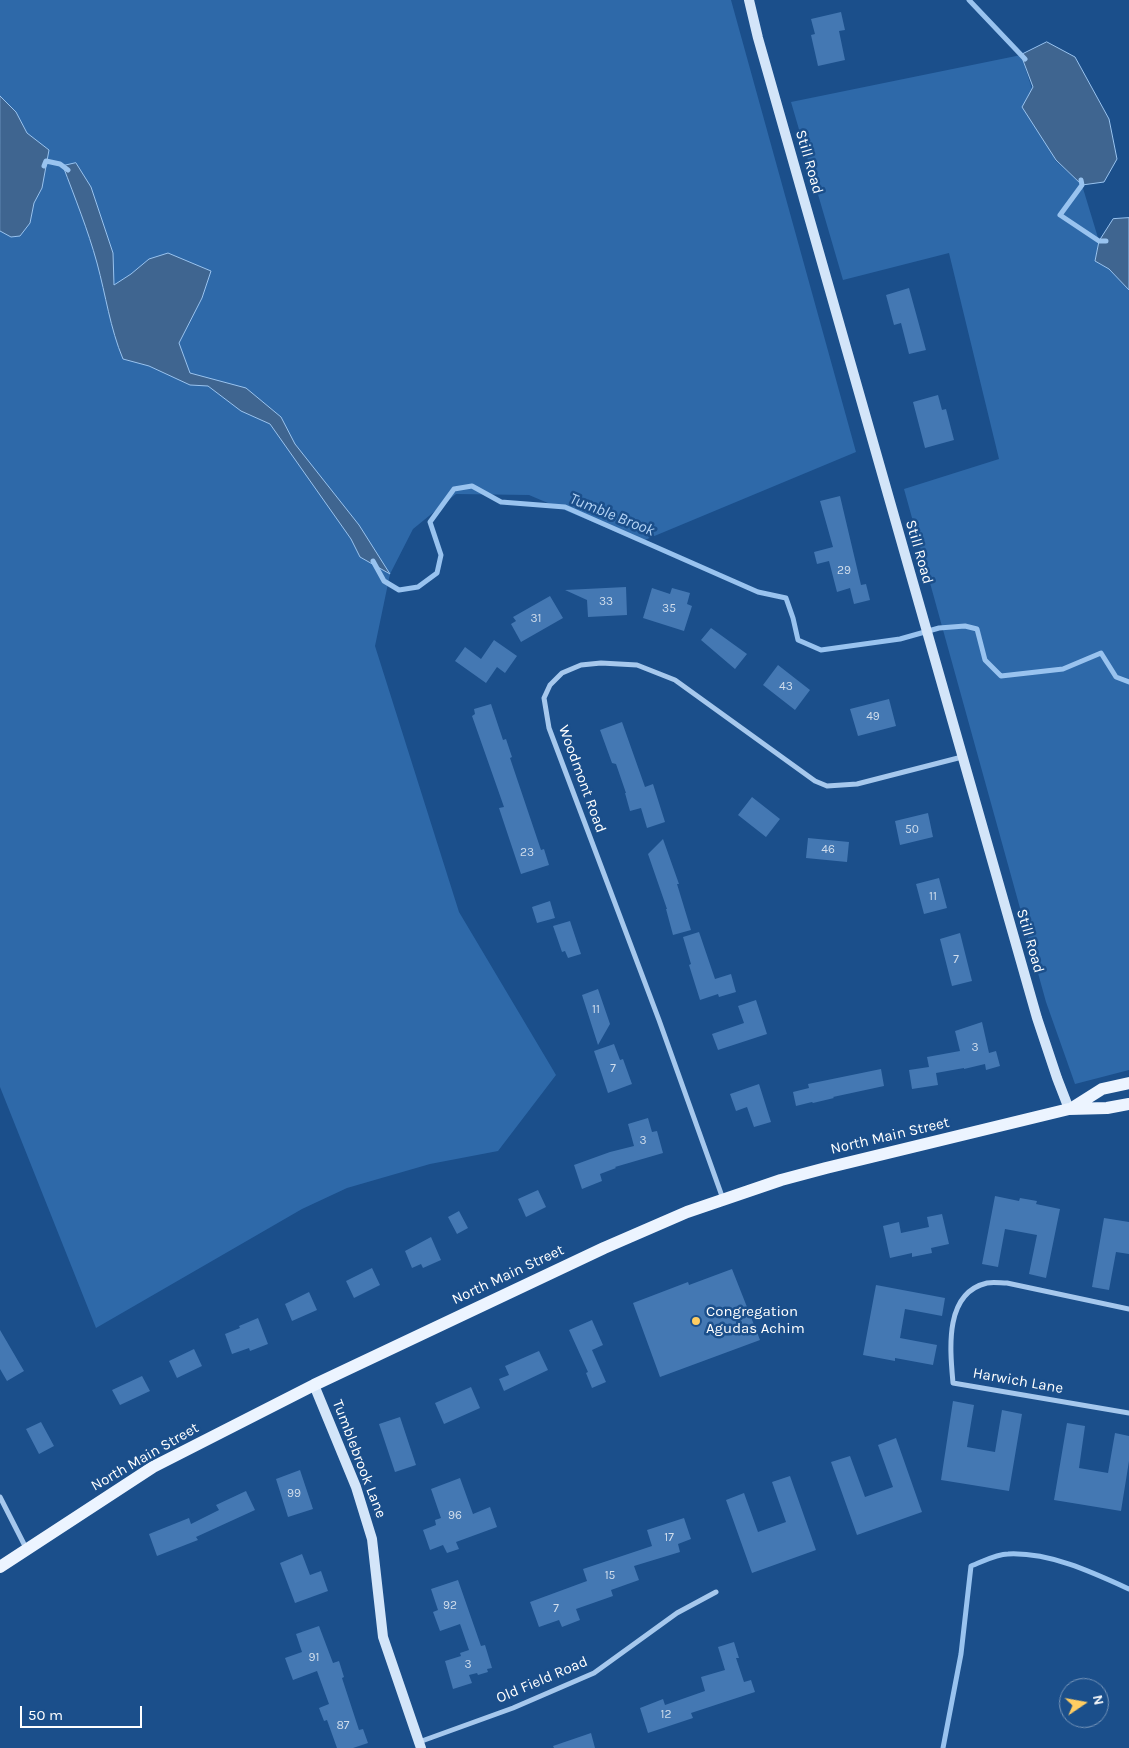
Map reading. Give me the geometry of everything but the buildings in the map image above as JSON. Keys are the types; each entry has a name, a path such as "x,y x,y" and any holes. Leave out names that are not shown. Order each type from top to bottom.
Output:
{"main road":[{"name":"North Main Street","path":"1070,1109 1102,1089 1129,1083"},
{"name":"North Main Street","path":"0,1567 153,1467 314,1385 604,1248 687,1212 723,1199 826,1168 1070,1109 1107,1108 1129,1104"}],"street":[{"name":"Still Road","path":"749,0 758,38 1037,1018 1057,1078 1070,1109"},
{"name":"Woodmont Road","path":"723,1199 659,1020 549,728 544,698 550,685 562,673 581,665 601,663 637,664 675,680 815,782 827,786 858,784 962,757"},
{"name":"Harwich Lane","path":"1129,1310 1007,1282 988,1283 968,1292 956,1310 950,1345 953,1383 1129,1413"},
{"name":"Tumblebrook Lane","path":"314,1385 356,1487 372,1539 383,1637 420,1745"},
{"path":"0,1497 27,1548"},
{"name":"Old Field Road","path":"420,1745 594,1673 677,1613 716,1592"}],"shaded area":[{"path":"0,0 731,0 856,452 640,542 529,495 456,494 413,529 390,574 375,646 459,912 556,1075 498,1151 430,1164 347,1188 302,1209 96,1328 0,1087"},
{"path":"1047,42 1075,57 1109,119 1117,159 1104,182 1082,185 1056,160 1022,107 1033,87 1021,55"},
{"path":"1021,55 1055,160 1082,185 1099,241 1095,261 1109,269 1129,290 1129,1070 1075,1084 1046,1002 904,489 999,459 949,253 843,280 791,102"},
{"path":"0,96 16,112 27,133 49,150 42,188 34,203 30,223 20,236 11,237 0,231"},
{"path":"76,163 91,187 113,253 114,285 149,259 168,253 211,271 202,298 179,343 190,373 246,388 281,417 295,444 359,525 390,574 360,557 351,539 270,424 241,411 208,386 190,385 149,366 123,359 111,324 93,251 63,166"},
{"path":"1129,218 1129,290 1109,269 1095,261 1099,241 1113,219"}],"waterway":[{"path":"969,0 1025,59"},
{"name":"Tumble Brook","path":"44,166 46,161 60,164 68,170"},
{"path":"1081,180 1082,185 1060,215 1099,241 1106,241"},
{"name":"Tumble Brook","path":"373,561 384,581 399,590 418,587 437,573 441,555 430,522 454,489 472,486 501,502 565,507 758,592 786,598 798,640 821,650 900,639 939,628 965,626 977,629 985,660 1001,676 1063,669 1101,653 1116,677 1129,682"},
{"path":"943,1748 961,1654 971,1566 1003,1554 1039,1556 1070,1564 1129,1589"}],"place":[{"name":"Congregation Agudas Achim","path":"696,1321"}]}
